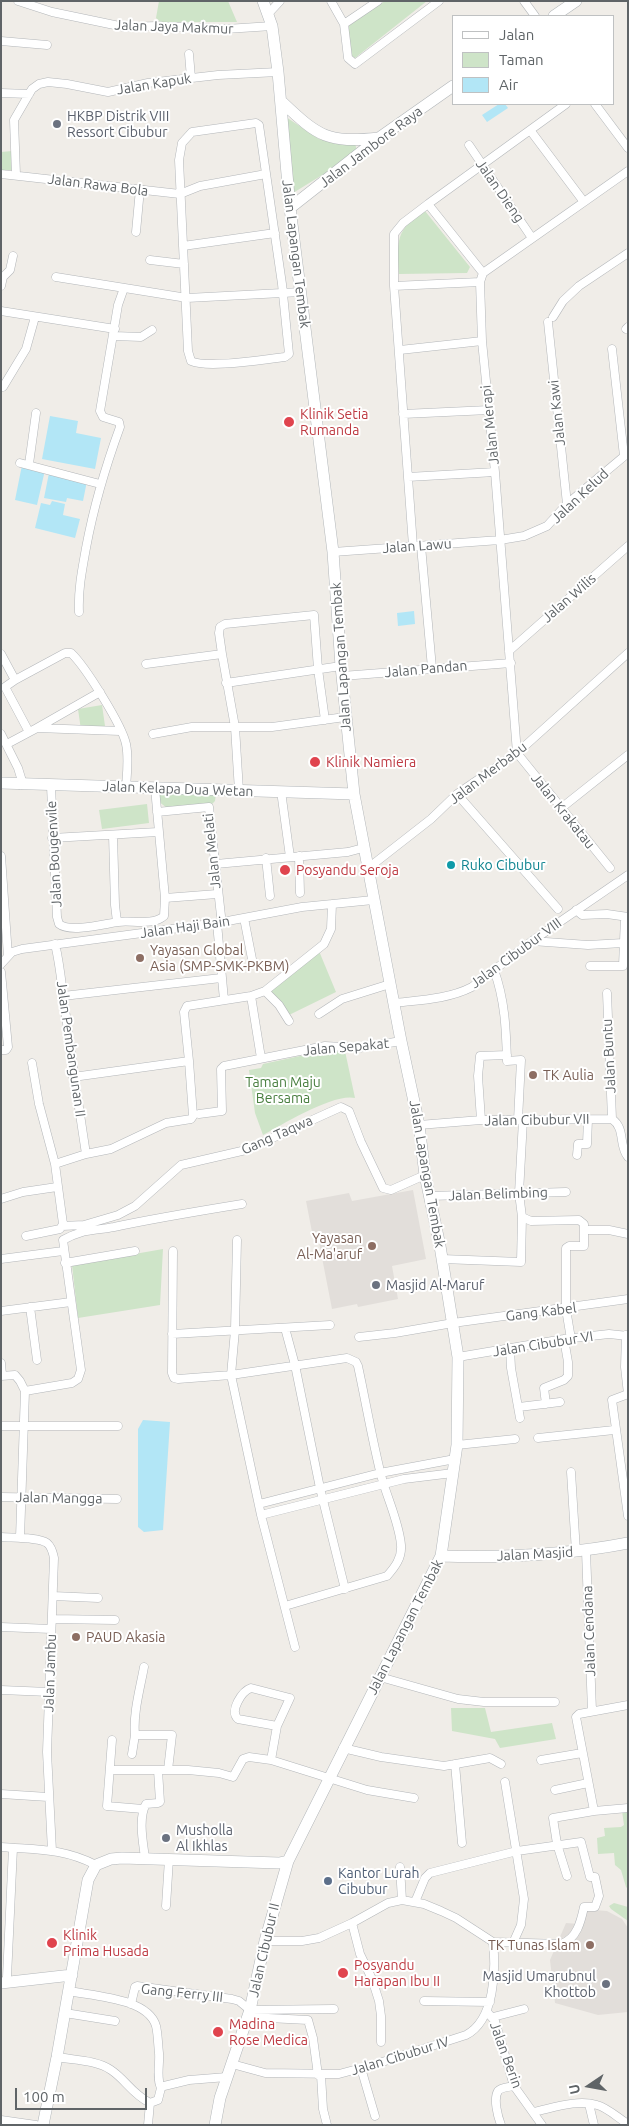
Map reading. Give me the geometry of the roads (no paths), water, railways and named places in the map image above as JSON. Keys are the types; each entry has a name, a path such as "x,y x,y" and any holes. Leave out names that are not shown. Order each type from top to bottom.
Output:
{"street":[{"name":"Jalan Jaya Makmur","path":"18,1 52,12 124,27 157,26 226,29 272,26"},
{"name":"Jalan Lapangan Tembak","path":"263,1 272,26 282,102 290,208 333,552 341,671 354,794 373,900 419,1124 425,1175 442,1259 458,1357 457,1445 439,1560 327,1779 288,1860"},
{"path":"268,14 280,1"},
{"path":"331,1 344,24 348,58 355,64 439,1"},
{"path":"344,24 378,1"},
{"path":"524,1 534,15"},
{"path":"555,15 576,1"},
{"path":"1,41 47,45"},
{"path":"189,54 191,78"},
{"name":"Jalan Kapuk","path":"1,92 31,92 39,84 48,82 108,92 148,83 278,72"},
{"name":"Jalan Jambore Raya","path":"290,208 379,138 452,87"},
{"path":"16,176 14,120 31,92"},
{"path":"282,102 310,128 321,134 343,140 379,138"},
{"path":"432,668 408,477 394,286 394,234 402,223 565,105"},
{"path":"596,105 628,148"},
{"path":"258,123 266,174 284,294 290,351 288,356 210,364 191,361 189,356 180,194 180,151 185,138 192,132 199,130 258,123"},
{"path":"530,130 584,202"},
{"name":"Jalan Dieng","path":"469,145 532,238"},
{"path":"428,204 483,272 628,171"},
{"name":"Jalan Rawa Bola","path":"1,174 180,194 200,186 266,174"},
{"path":"136,232 140,189"},
{"path":"183,246 275,233"},
{"name":"Jalan Kawi","path":"567,504 550,320 563,300 579,286 628,253"},
{"path":"1,286 3,277 10,270 13,256"},
{"path":"150,260 184,264"},
{"name":"Jalan Merapi","path":"483,272 480,282 482,341 495,472 517,753"},
{"path":"56,277 187,298 301,292"},
{"path":"394,286 480,282"},
{"path":"79,612 78,588 100,484 120,427 117,420 103,417 100,411 118,305 124,288"},
{"path":"1,311 141,337 152,330"},
{"path":"4,387 26,349 35,316"},
{"path":"400,350 482,341"},
{"path":"612,349 626,454"},
{"path":"403,414 489,410"},
{"path":"29,464 36,413"},
{"name":"Jalan Kelud","path":"500,540 524,536 547,526 567,504 626,454"},
{"path":"20,462 100,484"},
{"path":"408,477 495,472"},
{"name":"Jalan Lawu","path":"333,552 500,540"},
{"name":"Jalan Wilis","path":"509,650 628,546"},
{"path":"239,791 235,727 226,683 219,633 220,628 225,624 314,616 318,670 325,720"},
{"path":"33,730 6,689 6,685 65,653 73,654 100,692 126,746 126,787"},
{"name":"Jalan Merbabu","path":"367,869 431,819 457,794 517,753 628,653"},
{"path":"1,654 15,680"},
{"path":"146,664 222,654"},
{"name":"Jalan Pandan","path":"226,683 318,670 432,668 510,663"},
{"path":"7,744 100,692"},
{"path":"153,734 192,727 264,728 345,717"},
{"path":"33,730 120,731"},
{"path":"1,734 18,768 22,781 20,785"},
{"name":"Jalan Krakatau","path":"517,753 560,809 610,868"},
{"path":"560,809 628,755"},
{"name":"Jalan Kelapa Dua Wetan","path":"1,783 354,794"},
{"name":"Jalan Bougenvile","path":"51,786 56,917 60,924 66,928 118,922"},
{"path":"113,835 115,905 118,922 159,920 165,913 166,898 155,788"},
{"path":"281,792 290,857"},
{"path":"457,794 558,909"},
{"name":"Jalan Melati","path":"157,812 209,807 216,864 222,960 221,978 224,1000"},
{"path":"52,838 158,832"},
{"path":"216,864 363,848"},
{"path":"1,856 3,914 8,956"},
{"path":"299,856 300,893"},
{"path":"266,858 270,896"},
{"name":"Jalan Cibubur VIII","path":"394,1003 461,993 576,910 628,876"},
{"path":"166,898 217,894"},
{"name":"Jalan Haji Bain","path":"1,964 8,956 22,949 219,919 244,918 302,907 373,900"},
{"path":"55,1164 86,1154 111,1149 166,1123 191,1119 193,1116 184,1012 187,1006 251,996 265,991 324,944 331,929 332,904"},
{"path":"576,910 582,915 607,914 626,917 623,966 590,966"},
{"path":"244,918 252,959"},
{"path":"532,941 588,945 623,943"},
{"name":"Jalan Pembangunan II","path":"55,944 62,977 63,996 86,1154"},
{"path":"442,1259 521,1262 522,1217 519,1193 521,1060 507,1060 508,1041 503,1003 494,970"},
{"path":"1,972 4,1022 8,1048 1,1050"},
{"path":"63,996 221,978"},
{"path":"319,1014 342,999 390,984"},
{"path":"265,991 279,1004 289,1021"},
{"name":"Jalan Buntu","path":"607,993 612,1119"},
{"path":"251,996 261,1058"},
{"name":"Jalan Sepakat","path":"199,1114 222,1111 222,1070 224,1066 325,1046 359,1048 401,1041"},
{"path":"481,1120 478,1076 480,1056 506,1054"},
{"path":"74,1077 189,1061"},
{"path":"26,1236 60,1229 62,1226 55,1164 39,1104 32,1063"},
{"name":"Gang Taqwa","path":"62,1226 84,1225 118,1215 135,1206 181,1165 246,1150 341,1107 349,1111 361,1142 383,1188 391,1190 425,1175"},
{"path":"577,1155 578,1144 587,1144 588,1119"},
{"path":"612,1119 620,1126 624,1150 628,1157"},
{"name":"Jalan Cibubur VII","path":"419,1124 481,1120 612,1119"},
{"path":"1,1199 23,1192 57,1187"},
{"name":"Jalan Belimbing","path":"430,1196 566,1192"},
{"path":"24,1391 72,1383 78,1379 81,1370 61,1242 81,1231 100,1230 127,1223 242,1204"},
{"path":"522,1217 530,1221 579,1220 584,1224 584,1246 569,1246 566,1248 568,1376 564,1380 544,1388 546,1404"},
{"path":"584,1230 609,1230 628,1234"},
{"path":"237,1240 236,1330 230,1375 261,1515 295,1647"},
{"path":"1,1259 63,1251"},
{"path":"65,1263 135,1251"},
{"path":"172,1251 172,1373 174,1378 230,1375 348,1358 356,1362 380,1473 399,1538 399,1559 395,1568 387,1576 285,1606"},
{"name":"Gang Kabel","path":"359,1336 395,1333 453,1323 628,1299"},
{"path":"1,1310 71,1302"},
{"path":"30,1307 38,1360"},
{"path":"172,1334 330,1325"},
{"path":"285,1328 295,1365 320,1488 345,1589"},
{"name":"Jalan Cibubur VI","path":"458,1357 568,1339 609,1334 627,1335"},
{"path":"627,1335 625,1367 628,1394 612,1400 614,1430 628,1516"},
{"path":"510,1349 511,1368 520,1418"},
{"path":"1,1363 2,1375 15,1375 24,1391 20,1538"},
{"path":"519,1407 560,1402"},
{"path":"1,1426 118,1426"},
{"path":"538,1438 614,1430"},
{"path":"457,1445 515,1439"},
{"path":"259,1504 380,1473 455,1459"},
{"name":"Jalan Cendana","path":"571,1472 581,1552 592,1711"},
{"path":"261,1515 404,1479 453,1473"},
{"name":"Jalan Mangga","path":"1,1497 117,1500"},
{"name":"Jalan Jambu","path":"1,1537 48,1543 52,1549 53,1596 49,1692 48,1796 52,1851"},
{"name":"Jalan Masjid","path":"439,1560 581,1552 628,1543"},
{"path":"53,1596 98,1598"},
{"path":"52,1619 115,1620"},
{"path":"1,1627 51,1629"},
{"path":"132,1754 136,1735 135,1718 144,1667"},
{"path":"380,1677 458,1699 484,1702 555,1702"},
{"path":"271,1760 278,1726 290,1700 289,1696 251,1688 245,1690 234,1712 235,1716 238,1719 278,1726"},
{"path":"1,1690 49,1692"},
{"path":"594,1811 576,1717 579,1714 592,1711 628,1705"},
{"path":"136,1735 172,1735 168,1770"},
{"path":"112,1740 107,1806 143,1809"},
{"path":"343,1748 381,1757 444,1766 490,1758 501,1764"},
{"path":"541,1760 582,1753"},
{"path":"111,1770 203,1771 233,1777 246,1757 271,1760 327,1779 382,1793 414,1798"},
{"path":"455,1764 462,1843"},
{"path":"145,1858 142,1833 143,1809 146,1804 159,1803 158,1770"},
{"path":"505,1782 523,1887 524,1913 513,1943"},
{"path":"555,1790 588,1783"},
{"path":"1,1794 48,1796"},
{"path":"567,1876 557,1844 553,1818 594,1811 628,1808"},
{"path":"415,1902 425,1878 430,1873 517,1851 580,1838 590,1878 604,1875"},
{"path":"1,1847 76,1855 96,1865"},
{"path":"13,1848 5,1929 4,1980 72,1975"},
{"path":"43,2125 69,1992 88,1880 96,1865 111,1859 145,1858 279,1863 288,1860"},
{"path":"166,1906 168,1859"},
{"name":"Jalan Cibubur II","path":"214,2125 227,2077 249,2013 265,1941 288,1860"},
{"path":"400,1868 402,1900"},
{"path":"265,1941 312,1940 327,1936 388,1903 402,1900 415,1902 456,1918 493,1942 565,1942 580,1926 583,1908 596,1906 599,1896 596,1877"},
{"path":"352,1923 360,1954 372,1979 378,2000 382,2042"},
{"name":"Jalan Cibubur IV","path":"232,2064 265,2073 339,2074 466,2035 490,2014 495,1962 493,1942"},
{"name":"Gang Ferry III","path":"161,2088 156,2025 149,2014 131,2004 136,1986 232,1999 239,2001 249,2013"},
{"path":"69,1992 112,1998 131,2004"},
{"path":"424,2001 490,2002"},
{"path":"249,2013 334,2008"},
{"path":"490,2014 524,2009"},
{"path":"65,2013 115,2021"},
{"path":"249,2013 308,2020 313,2038 327,2125"},
{"name":"Jalan Berin","path":"490,2014 514,2086 542,2125"},
{"path":"57,2057 105,2066 114,2072 140,2098 150,2103 158,2100 161,2088 189,2080 227,2077"},
{"path":"361,2068 375,2116"},
{"path":"501,2125 497,2108 497,2094 501,2089 514,2086"},
{"path":"148,2125 150,2103"},
{"path":"589,2104 594,2125"},
{"path":"534,2112 571,2105 599,2105 628,2124"},
{"path":"1,2120 36,2125"}],"water":[{"path":"497,105 506,105 508,108 487,122 482,115"},
{"path":"50,416 78,421 76,433 101,438 95,469 42,459"},
{"path":"22,465 45,470 37,505 15,500"},
{"path":"49,473 87,481 83,501 67,498 66,502 44,498"},
{"path":"52,501 65,504 63,515 80,519 75,538 35,528 41,503 50,505"},
{"path":"414,611 415,624 398,626 397,613"},
{"path":"143,1420 170,1422 163,1530 144,1532 138,1527 138,1429"}],"place":[{"name":"HKBP Distrik VIII Ressort Cibubur","path":"57,124"},
{"name":"Klinik Setia Rumanda","path":"289,422"},
{"name":"Klinik Namiera","path":"315,762"},
{"name":"Ruko Cibubur","path":"451,865"},
{"name":"Posyandu Seroja","path":"285,870"},
{"name":"Yayasan Global Asia (SMP-SMK-PKBM)","path":"140,958"},
{"name":"TK Aulia","path":"533,1075"},
{"name":"Yayasan Al-Ma'aruf","path":"372,1246"},
{"name":"Masjid Al-Maruf","path":"376,1285"},
{"name":"PAUD Akasia","path":"76,1637"},
{"name":"Musholla Al Ikhlas","path":"166,1838"},
{"name":"Kantor Lurah Cibubur","path":"328,1881"},
{"name":"Klinik Prima Husada","path":"52,1943"},
{"name":"TK Tunas Islam","path":"590,1945"},
{"name":"Posyandu Harapan Ibu II","path":"343,1973"},
{"name":"Masjid Umarubnul Khottob","path":"606,1984"},
{"name":"Madina Rose Medica","path":"218,2032"}],"park label":[{"name":"Taman Maju Bersama","path":"283,1090"}]}
